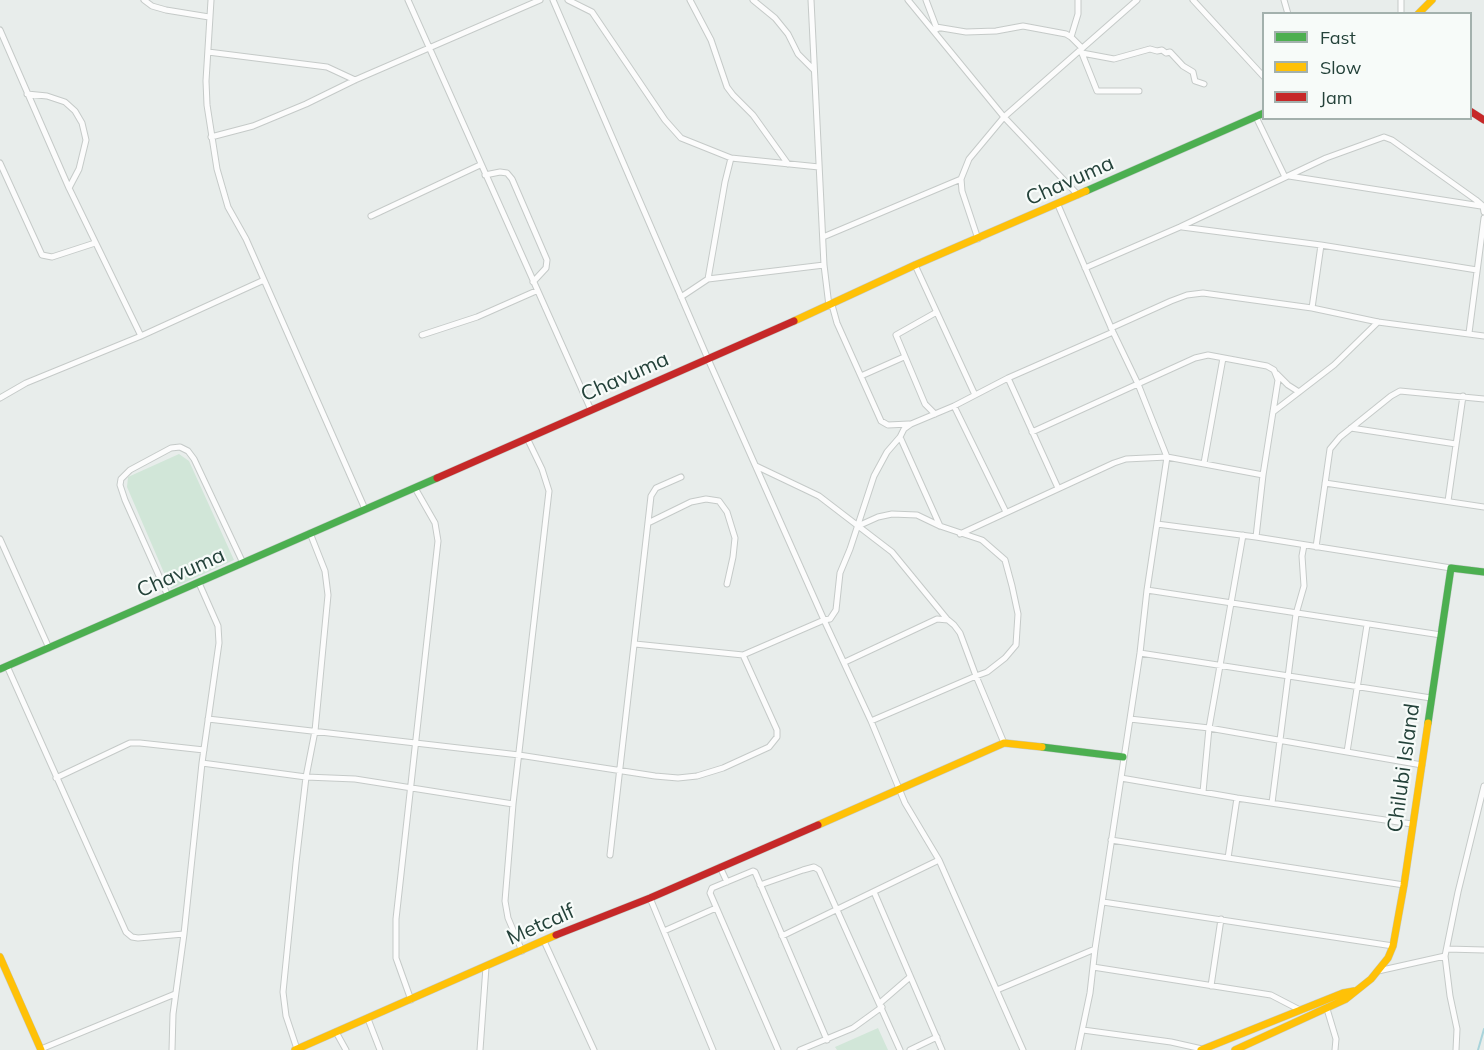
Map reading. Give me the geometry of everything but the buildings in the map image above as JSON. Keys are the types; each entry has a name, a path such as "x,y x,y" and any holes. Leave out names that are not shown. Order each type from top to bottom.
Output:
{"street":[{"path":"144,0 152,6 166,10 209,17"},
{"path":"211,0 206,81 211,137 228,207 246,239 366,509"},
{"path":"408,0 591,410"},
{"path":"211,137 253,126 306,104 355,80 540,0"},
{"path":"553,0 681,297 824,620 845,662 905,803 939,860 1023,1050"},
{"path":"568,0 592,12 630,71 674,131 690,143 731,158 788,165 819,166"},
{"path":"690,0 711,40 728,87 753,115 788,165"},
{"path":"753,0 782,25 798,54 814,70"},
{"path":"811,0 824,265 830,306 881,421 888,425 911,424"},
{"path":"908,0 1004,117 1078,196"},
{"path":"926,0 940,37"},
{"path":"1071,37 1078,14 1078,0"},
{"path":"978,239 964,204 961,178 969,159 1004,117 1137,0"},
{"path":"1192,0 1262,76"},
{"path":"1420,12 1432,0"},
{"path":"936,27 966,32 996,31 1023,26 1058,32 1071,37 1082,50 1096,91 1139,91"},
{"path":"1,34 69,188 141,336"},
{"path":"1082,50 1114,59 1150,49 1170,52 1183,66 1193,72 1195,81 1204,84"},
{"path":"208,52 327,67 355,80"},
{"path":"27,94 47,96 65,102 75,111 82,123 86,140 79,169 69,188"},
{"name":"Chavuma","path":"4,668 1260,115"},
{"path":"1262,120 1286,176"},
{"path":"1085,268 1180,227 1326,158 1384,137 1392,140 1483,209"},
{"path":"708,279 731,158"},
{"path":"0,163 42,255 52,257 95,243"},
{"path":"371,216 480,165"},
{"path":"485,176 500,172 507,173 512,179 547,260 546,268 533,282"},
{"path":"1286,176 1483,209"},
{"path":"823,237 961,178"},
{"path":"1058,205 1138,384 1167,457 1103,902 1078,1050"},
{"path":"1469,333 1484,218"},
{"path":"1180,227 1321,245 1477,270"},
{"path":"1312,309 1321,245"},
{"path":"681,297 708,279 824,265"},
{"path":"915,266 975,395"},
{"path":"0,398 26,383 141,336 264,280"},
{"path":"422,335 477,316 536,291"},
{"path":"635,644 743,655 830,619 836,610 840,573 874,476 886,452 900,437 900,433 911,424 954,406 1008,378 1187,295 1203,293 1312,309 1378,322 1484,336"},
{"path":"935,414 925,404 896,335 936,313"},
{"path":"1273,412 1334,365 1378,322"},
{"path":"1032,432 1195,358 1208,355 1267,366 1299,392"},
{"path":"861,376 904,357"},
{"path":"1204,463 1222,358"},
{"path":"1256,537 1278,380 1277,373"},
{"path":"1008,378 1058,488"},
{"path":"1316,547 1330,449 1334,442 1391,396 1400,392 1484,399"},
{"path":"1448,501 1463,396"},
{"path":"954,406 1006,512"},
{"path":"1351,428 1456,444"},
{"path":"900,437 940,526"},
{"path":"522,951 508,918 505,901 513,804 549,491 542,469 527,438"},
{"path":"168,596 120,485 121,479 129,470 171,448 180,447 195,459 243,563"},
{"path":"960,534 1126,459 1167,457 1263,475"},
{"path":"756,466 819,496 892,552 960,633 1004,743 1123,757"},
{"path":"610,855 652,492 681,477"},
{"path":"1325,483 1484,507"},
{"path":"411,1000 400,973 395,944 409,787 438,541 435,523 415,488"},
{"path":"648,522 691,502 706,499 719,501 727,512 735,538 734,557 727,584"},
{"path":"858,526 878,517 892,514 917,515 960,534 982,540 1005,560 1018,614 1017,645 987,672 871,721"},
{"path":"1157,524 1484,572"},
{"path":"296,1050 286,1016 283,992 306,777 315,731 328,595 325,570 310,533"},
{"path":"1203,792 1209,728 1232,605 1242,535"},
{"path":"0,540 49,648"},
{"path":"1272,803 1296,614 1304,586 1302,556 1304,545"},
{"name":"Chilubi Island","path":"1235,1050 1346,999 1371,979 1394,946 1452,568"},
{"path":"172,1050 172,1014 184,934 202,763 219,643 215,619 199,583"},
{"path":"1147,590 1232,605 1441,635"},
{"path":"845,662 937,619 948,620"},
{"path":"1347,752 1367,625"},
{"path":"1140,653 1431,698"},
{"path":"208,719 519,755 655,776 678,778 697,776 723,768 769,747 777,737 777,730 743,655"},
{"path":"4,668 126,932 138,938 184,934"},
{"path":"1130,719 1209,728 1422,765"},
{"path":"56,778 130,743 140,742 204,750"},
{"name":"Metcalf","path":"296,1050 1004,743"},
{"path":"202,763 306,777 355,779 513,804"},
{"path":"1120,778 1412,824"},
{"path":"1456,1050 1457,1029 1445,956 1484,786"},
{"path":"1228,858 1237,798"},
{"path":"1111,840 1404,885"},
{"path":"782,936 939,860"},
{"path":"720,867 728,882"},
{"path":"760,885 816,867 900,1050"},
{"path":"778,1050 710,891 753,871 827,1040"},
{"path":"874,892 942,1050"},
{"path":"650,898 713,1050"},
{"path":"1103,902 1394,946"},
{"path":"664,931 716,908"},
{"path":"1210,986 1221,919"},
{"path":"544,941 594,1050"},
{"path":"997,990 1095,949"},
{"path":"1447,949 1484,950"},
{"path":"1378,971 1445,956"},
{"path":"0,957 41,1050 175,994"},
{"path":"480,1050 486,967"},
{"path":"1093,967 1271,995 1300,1010"},
{"path":"800,1050 853,1028 910,977"},
{"path":"1083,1030 1162,1041 1202,1050 1343,993 1354,991"},
{"path":"1327,1009 1336,1039 1335,1050"},
{"path":"368,1019 380,1050"},
{"path":"336,1032 346,1050"},
{"path":"910,1050 937,1037"},
{"path":"1162,1041 1164,1050"}],"green space":[{"path":"179,454 189,461 234,560 171,589 127,487 128,477"},
{"path":"878,1028 888,1050 837,1050 835,1047"}],"waterway":[{"path":"1478,1050 1484,1029"}],"traffic: fast":[{"path":"1086,191 1262,114"},
{"path":"0,669 437,478"},
{"path":"1428,723 1451,568 1484,572"},
{"path":"1042,747 1123,757"}],"traffic: slow":[{"path":"1420,12 1432,0"},
{"path":"794,321 915,265 1086,191"},
{"path":"1235,1050 1346,999 1371,979 1388,958 1393,946 1404,885 1428,723"},
{"path":"818,825 1004,743 1042,747"},
{"path":"295,1050 556,935"},
{"path":"0,957 41,1050"},
{"path":"1201,1050 1343,993 1354,991"}],"traffic: jam":[{"path":"1472,112 1484,120"},
{"path":"437,478 794,321"},
{"path":"556,935 650,898 818,825"}]}
